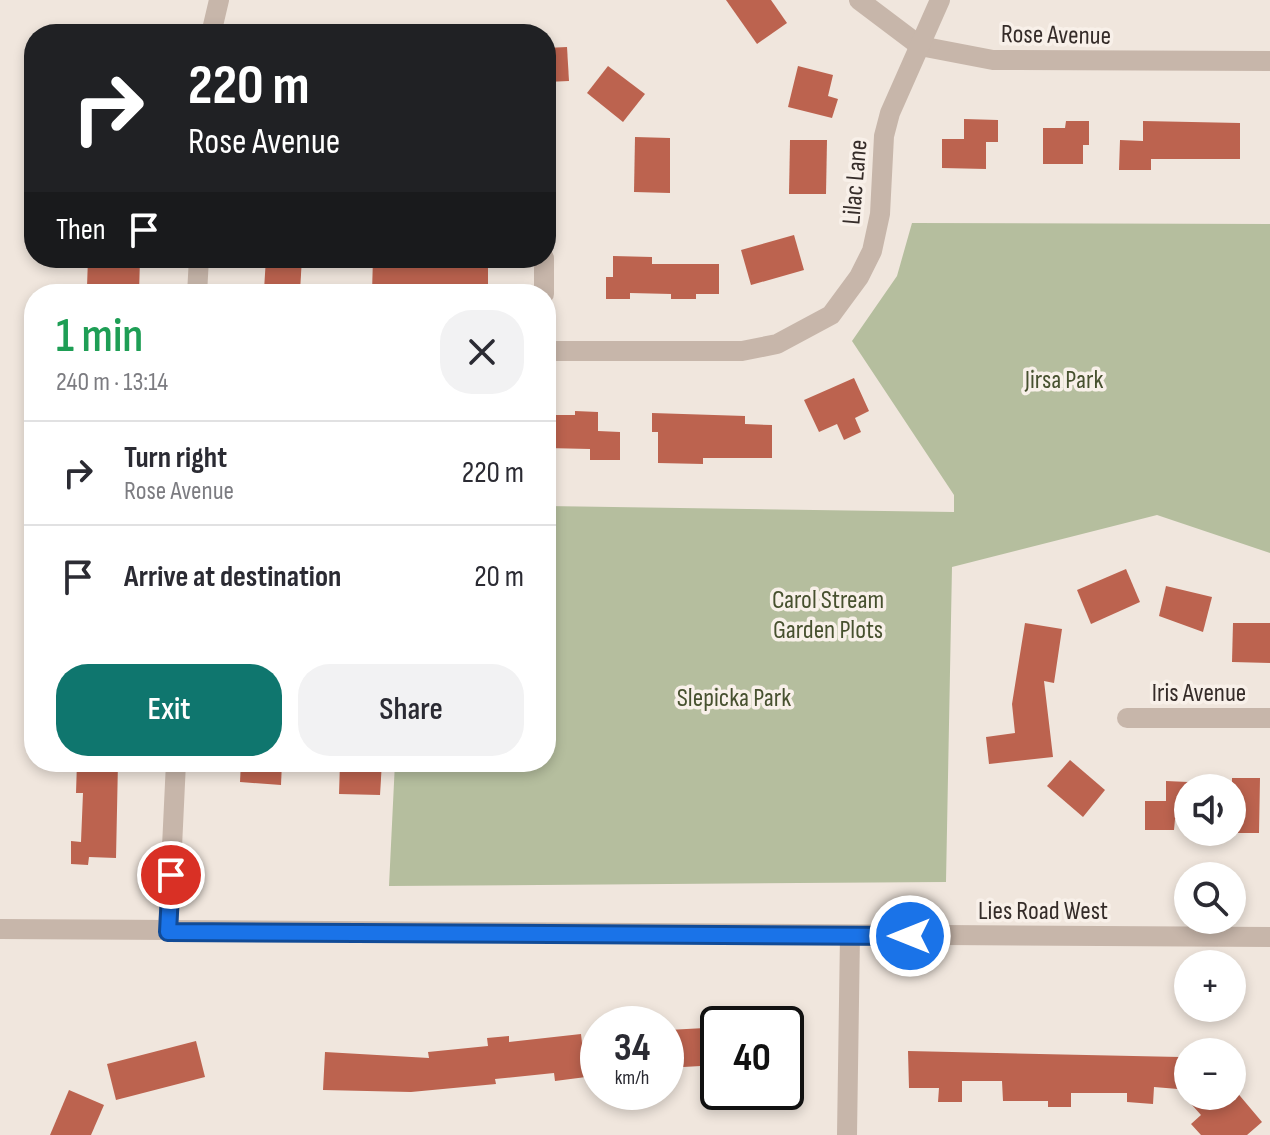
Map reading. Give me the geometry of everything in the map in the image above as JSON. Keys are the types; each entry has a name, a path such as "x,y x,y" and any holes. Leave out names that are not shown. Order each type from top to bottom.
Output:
{"street":[{"path":"213,24 219,0"},
{"name":"Rose Avenue","path":"859,0 920,46 993,60 1270,61"},
{"name":"Lilac Lane","path":"556,351 752,350 792,337 831,315 859,277 872,251 880,214 884,136 940,0"},
{"name":"Iris Avenue","path":"1127,718 1270,718"},
{"path":"168,932 176,772"},
{"name":"Lies Road West","path":"0,929 1270,937"},
{"path":"847,1135 850,935"}],"green space":[{"path":"912,223 1270,224 1270,553 1157,515 952,567 946,882 389,886 395,772 556,772 556,506 954,512 954,495 852,341 897,276"}],"building":[{"path":"726,0 771,0 787,23 757,44"},
{"path":"567,47 569,81 556,82 556,48"},
{"path":"608,66 645,94 623,122 587,93"},
{"path":"798,66 833,75 828,96 838,99 832,118 788,107"},
{"path":"964,119 998,120 998,142 986,142 986,169 942,168 942,139 964,139"},
{"path":"1066,121 1089,121 1089,145 1083,145 1083,164 1043,164 1043,128 1065,128"},
{"path":"1143,121 1240,123 1240,159 1151,159 1151,170 1119,170 1120,140 1143,141"},
{"path":"635,137 670,138 670,193 634,192"},
{"path":"790,140 827,140 826,194 789,194"},
{"path":"794,235 804,270 751,285 741,250"},
{"path":"613,256 652,257 652,264 719,264 719,294 696,294 696,299 671,299 671,294 630,293 630,299 606,299 606,277 613,277"},
{"path":"88,268 140,268 139,284 87,284"},
{"path":"265,268 301,268 300,284 264,284"},
{"path":"373,268 488,268 488,284 372,284"},
{"path":"854,378 869,411 855,418 861,432 844,440 837,424 819,432 804,400"},
{"path":"575,411 598,412 598,431 620,432 620,460 590,460 590,449 556,448 556,415 575,415"},
{"path":"652,413 745,416 745,424 772,425 772,458 703,458 703,464 658,463 658,432 652,432"},
{"path":"1126,569 1140,602 1091,624 1077,590"},
{"path":"1166,586 1212,597 1203,632 1159,616"},
{"path":"1025,623 1062,629 1054,683 1044,681 1053,757 989,764 986,737 1015,733 1012,704"},
{"path":"1233,623 1270,623 1270,663 1232,662"},
{"path":"1070,760 1105,790 1083,817 1047,786"},
{"path":"77,772 118,772 116,858 89,857 88,865 71,864 71,841 81,842 83,793 76,793"},
{"path":"240,772 282,772 281,785 240,782"},
{"path":"340,772 381,772 380,795 339,794"},
{"path":"1246,778 1260,778 1259,833 1246,833"},
{"path":"1166,781 1174,781 1174,830 1145,830 1145,801 1166,801"},
{"path":"700,1028 700,1066 684,1067 684,1029"},
{"path":"580,1034 580,1078 555,1081 554,1073 495,1079 496,1084 411,1092 323,1090 325,1052 429,1058 428,1052 488,1046 487,1038 509,1036 509,1042"},
{"path":"196,1041 205,1077 116,1100 107,1064"},
{"path":"908,1051 1174,1057 1174,1089 1154,1087 1153,1104 1127,1102 1127,1093 1071,1093 1071,1107 1048,1107 1048,1101 1003,1101 1002,1081 962,1081 962,1102 938,1102 939,1088 909,1088"},
{"path":"69,1090 104,1105 91,1135 50,1135"},
{"path":"1246,1103 1262,1122 1247,1135 1201,1135 1191,1124 1201,1115 1197,1110 1246,1110"}],"route":[{"path":"171,875 168,932 910,936"}],"park label":[{"name":"Jirsa Park","path":"1064,379"},
{"name":"Carol Stream Garden Plots","path":"828,614"},
{"name":"Slepicka Park","path":"734,697"}]}
